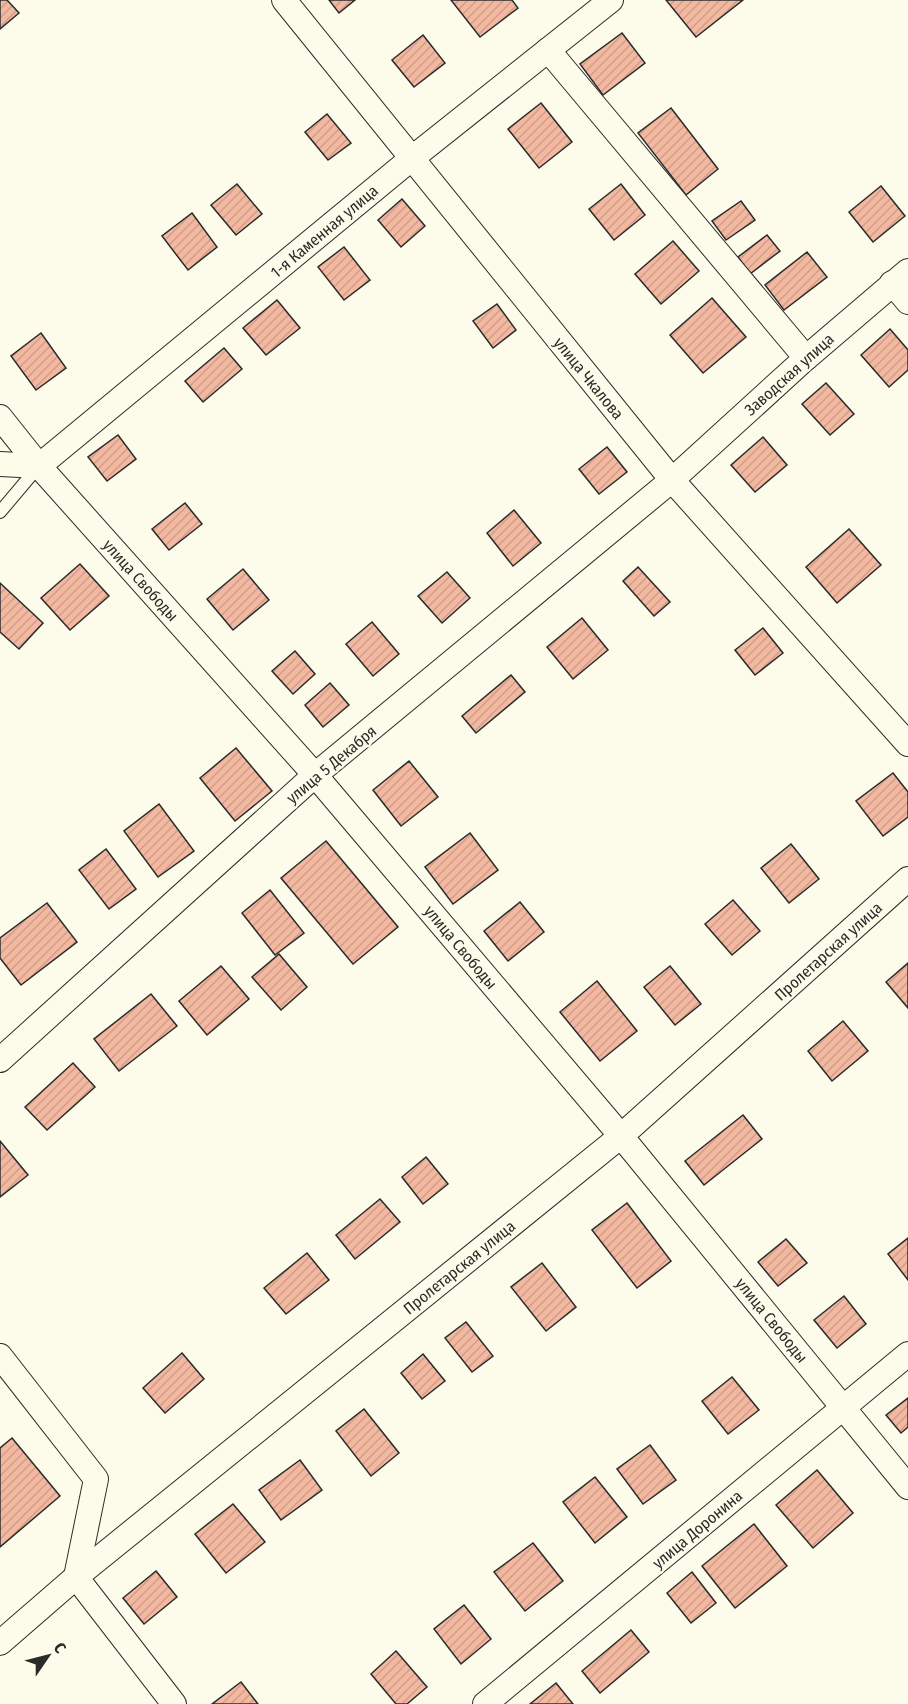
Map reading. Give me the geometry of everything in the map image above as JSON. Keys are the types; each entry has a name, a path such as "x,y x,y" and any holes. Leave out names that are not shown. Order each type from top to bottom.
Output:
{"street":[{"name":"улица Чкалова","path":"284,0 672,480 908,744"},
{"name":"1-я Каменная улица","path":"39,466 411,159 611,0"},
{"path":"548,50 806,358"},
{"path":"900,277 908,302"},
{"name":"Заводская улица","path":"672,480 806,358 900,277"},
{"name":"улица Свободы","path":"0,417 39,466 315,775 621,1136 908,1487"},
{"path":"0,464 39,466"},
{"name":"улица 5 Декабря","path":"0,1060 315,775 672,480"},
{"name":"Пролетарская улица","path":"0,1643 76,1577 621,1136 908,879"},
{"name":"улица Доронина","path":"486,1704 908,1354"},
{"path":"0,1356 96,1479 76,1577 174,1704"}],"lane":[{"path":"0,512 39,466"}],"building":[{"path":"0,0 7,0 19,13 0,29"},
{"path":"329,0 355,0 339,13"},
{"path":"451,0 512,0 518,8 480,37"},
{"path":"666,0 743,0 696,37"},
{"path":"622,33 645,63 603,95 580,64"},
{"path":"423,35 445,63 414,87 392,60"},
{"path":"541,103 572,142 539,168 508,129"},
{"path":"671,108 718,169 686,195 638,133"},
{"path":"327,114 351,143 328,160 305,132"},
{"path":"237,184 262,214 236,235 211,205"},
{"path":"621,184 645,215 614,240 589,209"},
{"path":"881,186 905,216 873,242 849,212"},
{"path":"402,199 425,226 401,247 378,220"},
{"path":"741,201 755,220 726,240 712,221"},
{"path":"192,213 217,247 188,270 162,236"},
{"path":"767,235 780,251 750,274 738,257"},
{"path":"673,241 699,271 661,304 635,274"},
{"path":"344,247 370,280 344,300 318,267"},
{"path":"807,252 827,277 784,310 765,285"},
{"path":"712,298 746,337 703,373 670,335"},
{"path":"277,300 300,328 266,355 243,328"},
{"path":"497,304 516,330 493,348 473,321"},
{"path":"890,329 908,350 908,370 889,387 861,355"},
{"path":"41,333 66,368 36,390 11,356"},
{"path":"224,348 242,369 203,402 185,381"},
{"path":"826,383 854,414 830,435 802,404"},
{"path":"118,435 136,459 107,481 88,457"},
{"path":"763,437 787,465 755,492 731,465"},
{"path":"607,447 627,472 599,494 579,469"},
{"path":"185,503 202,524 169,550 152,529"},
{"path":"514,510 541,543 513,566 487,533"},
{"path":"849,529 881,565 837,603 806,567"},
{"path":"80,564 109,596 70,630 41,598"},
{"path":"638,567 670,602 654,616 623,581"},
{"path":"243,569 269,600 233,630 207,599"},
{"path":"447,572 470,598 442,623 418,596"},
{"path":"0,583 43,623 19,649 0,632"},
{"path":"582,618 608,650 573,679 547,647"},
{"path":"372,622 399,654 373,676 346,644"},
{"path":"763,628 783,653 755,675 735,650"},
{"path":"295,651 315,674 293,694 272,671"},
{"path":"511,675 525,692 476,733 462,716"},
{"path":"330,683 349,705 323,727 305,705"},
{"path":"236,748 272,791 235,821 200,778"},
{"path":"409,761 438,797 401,826 373,790"},
{"path":"893,773 908,792 908,817 883,836 856,801"},
{"path":"159,804 194,851 158,877 124,831"},
{"path":"470,833 498,870 453,904 425,867"},
{"path":"326,841 398,927 353,964 281,878"},
{"path":"791,844 819,879 789,903 761,868"},
{"path":"106,849 136,889 109,909 79,870"},
{"path":"270,890 304,933 275,955 242,913"},
{"path":"733,900 760,931 732,955 705,924"},
{"path":"520,902 544,932 508,961 484,931"},
{"path":"47,903 77,942 21,985 0,958 0,938"},
{"path":"279,954 307,987 281,1010 252,977"},
{"path":"908,963 908,1008 886,982"},
{"path":"221,966 249,999 207,1035 179,1001"},
{"path":"670,966 701,1004 675,1025 644,987"},
{"path":"597,981 637,1031 600,1061 560,1012"},
{"path":"151,994 177,1026 119,1071 94,1039"},
{"path":"843,1021 868,1051 832,1081 808,1051"},
{"path":"73,1063 95,1087 47,1130 25,1107"},
{"path":"743,1115 762,1139 704,1185 685,1161"},
{"path":"0,1141 28,1175 0,1197"},
{"path":"426,1157 448,1184 423,1204 402,1177"},
{"path":"380,1199 400,1222 355,1259 336,1235"},
{"path":"627,1203 671,1261 637,1288 592,1230"},
{"path":"908,1238 908,1280 888,1254"},
{"path":"786,1239 807,1263 778,1286 758,1262"},
{"path":"307,1253 329,1280 286,1314 264,1288"},
{"path":"542,1263 576,1307 546,1331 511,1287"},
{"path":"844,1296 866,1324 837,1348 814,1320"},
{"path":"466,1322 493,1356 472,1372 445,1338"},
{"path":"182,1353 204,1379 165,1413 143,1388"},
{"path":"423,1354 445,1381 422,1399 401,1373"},
{"path":"732,1377 759,1410 728,1434 702,1401"},
{"path":"908,1398 908,1427 901,1433 886,1415"},
{"path":"364,1409 399,1453 371,1476 336,1431"},
{"path":"12,1438 60,1496 0,1547 0,1448"},
{"path":"650,1445 676,1480 643,1504 617,1469"},
{"path":"300,1460 322,1490 281,1520 259,1490"},
{"path":"817,1470 853,1513 813,1548 776,1505"},
{"path":"595,1477 627,1517 595,1543 563,1502"},
{"path":"233,1504 265,1542 226,1573 195,1534"},
{"path":"754,1524 787,1566 735,1608 702,1566"},
{"path":"533,1543 563,1581 525,1611 494,1572"},
{"path":"156,1571 177,1597 144,1624 123,1598"},
{"path":"692,1572 716,1603 691,1623 667,1593"},
{"path":"464,1605 491,1639 461,1664 434,1629"},
{"path":"631,1630 649,1652 600,1693 582,1671"},
{"path":"396,1651 427,1687 407,1704 396,1704 371,1674"},
{"path":"241,1682 258,1704 212,1704"},
{"path":"556,1683 573,1704 530,1704"}]}
